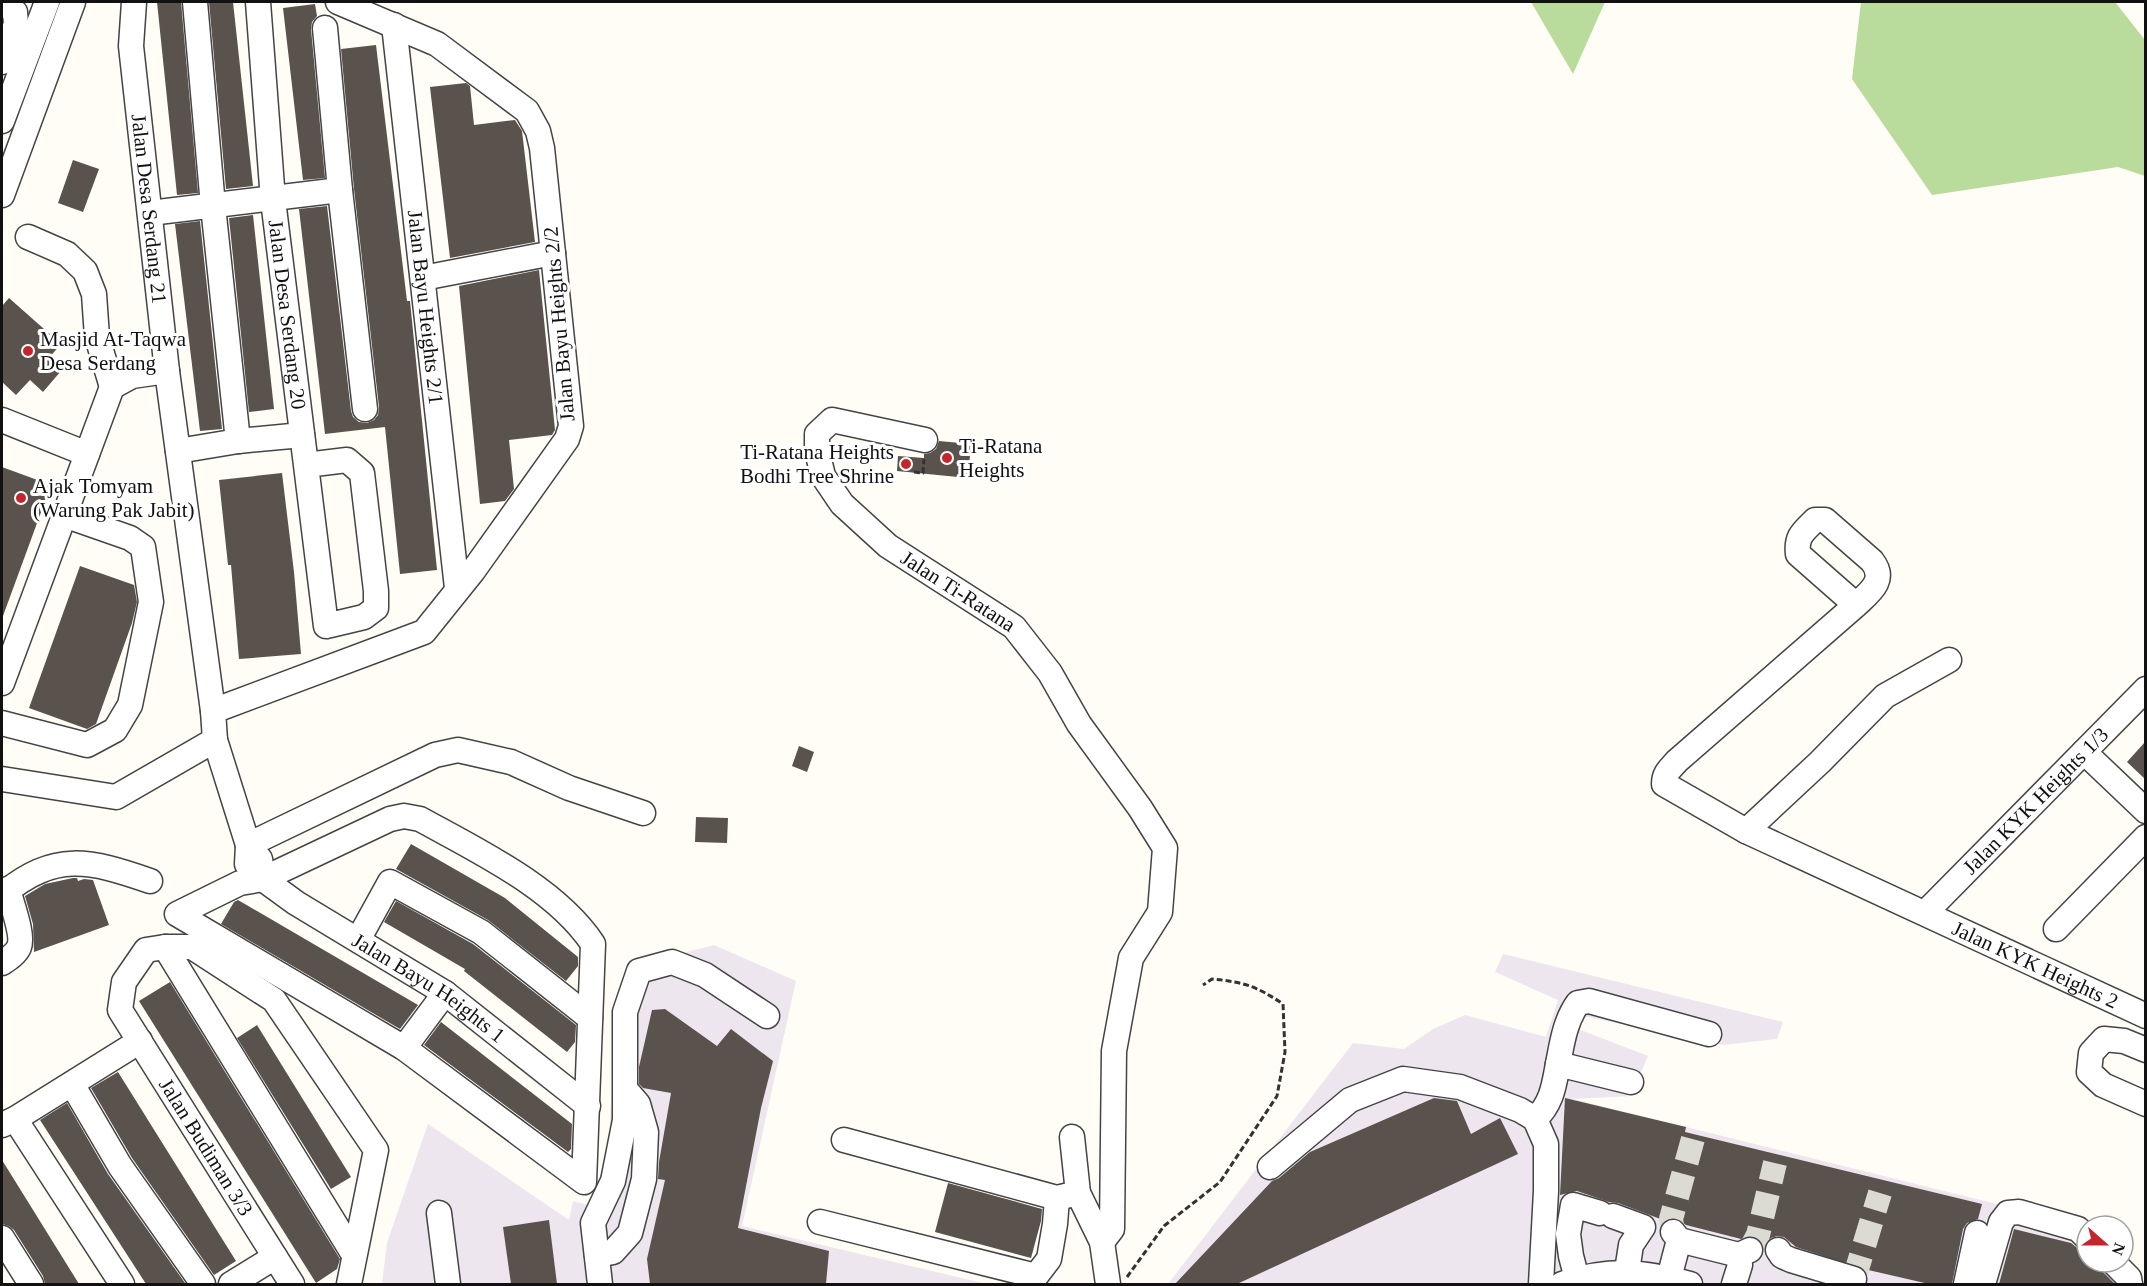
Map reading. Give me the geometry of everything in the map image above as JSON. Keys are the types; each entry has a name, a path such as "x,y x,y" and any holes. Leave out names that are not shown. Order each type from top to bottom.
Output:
{"street":[{"path":"2,62 16,24 15,12 3,2"},
{"path":"2,121 47,2"},
{"path":"2,195 73,2"},
{"name":"Jalan Desa Serdang 21","path":"134,2 131,46 167,371 215,740 248,845 247,864 262,879"},
{"path":"195,2 213,206 238,441"},
{"name":"Jalan Desa Serdang 20","path":"258,2 273,200 326,626 364,617 376,608 375,579 362,473 347,460 306,465"},
{"name":"Jalan Bayu Heights 2/2","path":"213,711 424,632 473,571 567,439 571,426 542,148 538,131 526,111 437,44 338,2"},
{"name":"Jalan Bayu Heights 2/1","path":"394,25 458,588"},
{"path":"325,28 340,190 365,409"},
{"path":"150,213 273,200 340,190"},
{"path":"2,683 112,387 97,337 94,294 85,271 67,254 28,237"},
{"path":"423,278 553,253"},
{"path":"112,387 132,376 167,371"},
{"path":"2,420 87,454"},
{"name":"Jalan Ti-Ratana","path":"925,440 832,420 817,434 817,451 823,476 842,504 888,546 1014,627 1050,673 1079,724 1140,808 1165,848 1160,912 1131,958 1114,1051 1112,1229 1102,1242"},
{"path":"178,451 238,441 302,435"},
{"path":"2,723 87,745 115,730 130,705 151,602 143,547 130,538 64,515"},
{"name":"Jalan KYK Heights 2","path":"1856,605 1677,761 1664,777 1664,784 1746,831 1926,912 2145,1016"},
{"path":"1746,831 1820,762 1885,696 1949,660"},
{"name":"Jalan KYK Heights 1/3","path":"1926,912 2145,688"},
{"path":"2,779 116,797 215,740"},
{"path":"248,845 435,755 458,750 512,762 569,788 643,813"},
{"path":"2084,752 2145,811"},
{"path":"404,816 420,819 518,875 576,921 593,944 584,1182 404,1048 177,914 240,883 262,879 390,819 404,816"},
{"path":"2056,929 2145,837"},
{"path":"2,963 15,954 21,939 5,892 39,870 67,863 106,866 150,881"},
{"name":"Jalan Bayu Heights 1","path":"262,879 296,903 445,993 588,1106"},
{"path":"358,940 390,882 481,932 590,1018"},
{"path":"165,947 192,947 274,1000 376,1150 349,1284"},
{"path":"165,947 354,1256"},
{"name":"Jalan Budiman 3/3","path":"165,947 146,950 137,962 124,982 120,1010 292,1284"},
{"path":"600,1284 592,1223 613,1181 625,1120 625,1012 639,971 672,962 705,975 767,1016"},
{"path":"404,1048 445,993"},
{"path":"1535,1119 1545,1110 1552,1094 1563,1036 1571,1012 1578,1003 1589,1001 1709,1034"},
{"path":"2145,1050 2124,1041 2104,1040 2091,1053 2089,1072 2103,1085 2145,1104"},
{"path":"122,1284 8,1122 140,1041"},
{"path":"1558,1064 1631,1082"},
{"path":"1270,1167 1350,1100 1403,1079 1460,1087 1520,1110 1535,1119 1546,1144 1546,1191 1540,1284"},
{"path":"72,1084 120,1166 203,1284"},
{"path":"597,1255 613,1252 630,1233 644,1179 646,1132 638,1104 624,1088"},
{"path":"820,1222 1036,1276 1049,1259 1055,1224 1067,1195 1072,1137"},
{"path":"844,1140 1067,1195 1102,1242 1108,1284"},
{"path":"1626,1278 1631,1245 1643,1227 1573,1205 1568,1234 1569,1282 1596,1275 1626,1278 1679,1281 1676,1236 1744,1253 1734,1284"},
{"path":"1983,1284 2001,1222 2008,1213 2019,1212 2075,1228"},
{"path":"439,1213 448,1284"},
{"path":"1966,1284 1977,1233"},
{"path":"2,1238 31,1284"},
{"path":"1778,1250 1782,1256 1791,1260 1854,1279 1853,1284"},
{"path":"231,1284 275,1257"}],"path":[{"path":"1122,1284 1164,1226 1220,1182 1277,1096 1285,1052 1283,1005 1262,990 1240,982 1212,979 1203,985"}],"shaded area":[{"path":"714,945 796,981 742,1226 987,1284 382,1284 387,1243 428,1124 569,1220 573,1201 588,1205 608,1157 616,1013 634,966"},
{"path":"1503,954 1783,1022 1777,1039 1722,1045 1583,1016 1578,1029 1648,1056 1631,1096 1573,1099 2075,1224 2075,1274 2130,1274 2140,1284 1168,1284 1353,1043 1404,1049 1433,1029 1465,1015 1546,1037 1558,1000 1495,972"}],"green space":[{"path":"1531,2 1605,2 1573,74"},
{"path":"1861,2 2115,2 2145,40 2145,176 2118,167 1932,195 1852,79"}],"building":[{"path":"157,2 181,2 198,193 177,195"},
{"path":"209,2 233,2 253,186 226,189"},
{"path":"315,4 317,16 312,22 311,29 325,178 303,180 283,8"},
{"path":"376,45 407,301 410,301 437,570 400,574 385,427 325,434 299,209 327,206 351,411 353,417 359,422 367,423 378,415 379,407 354,189 341,49"},
{"path":"466,83 470,86 474,125 515,120 522,131 535,242 450,258 430,87"},
{"path":"73,160 99,169 83,212 58,203"},
{"path":"253,215 274,409 249,412 229,218"},
{"path":"200,221 222,429 200,431 175,224"},
{"path":"539,270 555,430 552,435 509,440 514,489 505,501 480,504 459,286"},
{"name":"Masjid At-Taqwa Desa Serdang","path":"9,298 61,344 48,359 61,371 43,392 30,380 16,395 2,382 2,306"},
{"name":"Ti-Ratana Heights","path":"939,441 971,444 968,478 897,471 898,456 924,458 924,454 936,449"},
{"path":"2,467 51,485 3,616 2,616"},
{"path":"282,473 301,654 239,659 231,565 228,565 219,480"},
{"path":"80,566 134,585 137,602 132,623 96,724 87,729 29,708"},
{"path":"2145,742 2145,779 2127,762"},
{"path":"799,746 814,752 807,772 792,766"},
{"path":"696,817 728,818 727,843 695,842"},
{"path":"411,844 505,898 578,957 578,966 566,981 488,920 396,869"},
{"path":"77,878 78,881 93,880 109,925 34,952 33,924 25,896 45,884"},
{"path":"238,900 418,1005 400,1029 221,924 234,902"},
{"path":"396,901 473,944 576,1025 575,1042 567,1052 464,971 465,969 384,922"},
{"path":"170,982 340,1259 337,1269 316,1283 139,1001"},
{"path":"665,1009 717,1046 731,1029 773,1061 761,1108 738,1228 829,1251 826,1284 650,1284 647,1259 665,1180 658,1179 659,1162 671,1093 643,1088 639,1084 639,1067 652,1010"},
{"path":"441,1022 572,1124 571,1149 568,1152 424,1045"},
{"path":"257,1025 351,1177 331,1189 237,1038"},
{"path":"118,1072 236,1261 214,1275 132,1158 91,1088"},
{"path":"1434,1098 1457,1101 1471,1134 1500,1118 1518,1154 1237,1284 1175,1284 1272,1181 1279,1178 1310,1152"},
{"path":"1565,1098 1686,1127 1685,1132 1982,1204 1978,1219 1967,1223 1963,1229 1952,1284 1929,1284 1864,1269 1796,1247 1784,1237 1771,1238 1765,1245 1752,1236 1741,1239 1686,1225 1678,1219 1663,1220 1577,1191 1560,1195"},
{"path":"67,1103 108,1174 185,1283 146,1284 40,1120"},
{"path":"2,1160 79,1284 45,1284 43,1276 14,1230 2,1224"},
{"path":"948,1183 1042,1209 1031,1258 935,1232"},
{"path":"549,1220 557,1284 511,1284 503,1227"},
{"path":"2014,1229 2071,1243 2075,1246 2075,1274 2105,1274 2115,1284 1999,1284"}],"tunnel":[{"path":"1673,1232 1671,1219 1694,1135"},
{"path":"1750,1250 1758,1235 1775,1163"},
{"path":"1854,1279 1880,1193"}],"place":[{"name":"Masjid At-Taqwa Desa Serdang","path":"28,351"},
{"name":"Ti-Ratana Heights","path":"947,458"},
{"name":"Ti-Ratana Heights Bodhi Tree Shrine","path":"906,464"},
{"name":"Ajak Tomyam (Warung Pak Jabit)","path":"21,498"}]}
